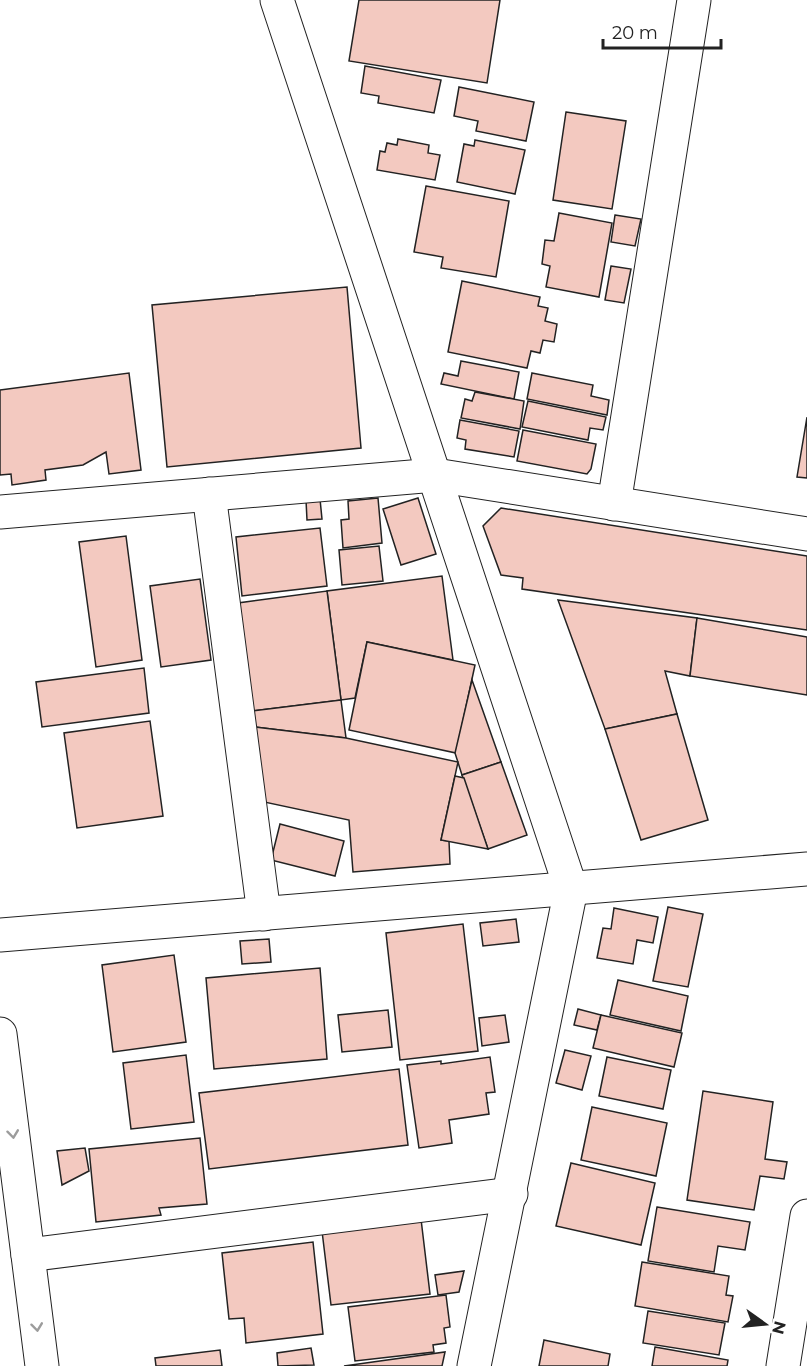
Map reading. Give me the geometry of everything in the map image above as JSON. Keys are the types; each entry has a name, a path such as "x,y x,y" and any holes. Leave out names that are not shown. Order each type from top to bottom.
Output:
{"street":[{"path":"277,0 572,889 474,1366"},
{"path":"614,504 694,0"},
{"path":"0,512 435,476 807,534"},
{"path":"209,494 264,914"},
{"path":"0,935 807,869"},
{"path":"0,1034 42,1366"},
{"path":"28,1255 511,1194"},
{"path":"783,1366 807,1216"}],"building":[{"path":"359,0 500,0 487,83 349,61"},
{"path":"365,66 441,80 434,113 378,103 379,96 361,93"},
{"path":"459,87 534,102 526,141 476,131 478,121 454,116"},
{"path":"566,112 626,121 612,209 553,200"},
{"path":"398,139 429,145 428,153 440,155 435,180 377,170 380,151 385,152 387,143 397,145"},
{"path":"475,140 525,150 515,194 457,182 464,144 474,146"},
{"path":"426,186 509,201 496,277 441,268 443,257 414,252"},
{"path":"559,213 612,223 599,297 546,287 550,266 542,264 545,240 554,241"},
{"path":"615,215 641,219 635,246 611,242"},
{"path":"611,266 631,269 624,303 605,300"},
{"path":"462,281 540,297 538,306 548,308 545,321 557,324 554,342 543,340 540,353 531,351 527,368 448,352"},
{"path":"347,287 361,448 167,467 152,305"},
{"path":"461,361 519,372 514,399 441,384 444,373 458,376"},
{"path":"129,373 141,470 109,474 106,452 83,465 45,470 46,480 12,485 11,474 0,475 0,390"},
{"path":"532,373 593,385 591,396 609,400 607,415 527,399"},
{"path":"475,392 524,401 520,429 461,418 465,399 472,401"},
{"path":"528,401 606,417 603,430 590,428 588,440 522,427"},
{"path":"807,417 807,478 797,477"},
{"path":"460,420 519,431 514,457 465,449 466,440 457,438"},
{"path":"523,430 596,444 591,469 587,474 517,461"},
{"path":"378,498 382,543 343,548 341,520 349,519 348,501"},
{"path":"418,498 436,554 401,565 383,509"},
{"path":"320,499 322,519 307,520 306,500"},
{"path":"501,508 807,556 807,630 522,589 523,578 501,575 483,526"},
{"path":"320,528 327,586 242,596 236,537"},
{"path":"126,536 142,660 96,667 79,542"},
{"path":"379,546 383,581 342,585 339,550"},
{"path":"442,576 453,660 367,642 355,698 341,700 327,591"},
{"path":"200,579 211,660 161,667 150,586"},
{"path":"327,591 341,700 252,711 238,603"},
{"path":"558,600 697,618 690,676 665,671 677,714 605,729"},
{"path":"697,618 807,637 807,695 690,676"},
{"path":"367,642 475,665 456,753 349,730"},
{"path":"144,668 149,713 42,727 36,682"},
{"path":"472,680 501,762 462,775 455,753"},
{"path":"341,700 346,738 255,727 252,711"},
{"path":"677,714 708,820 641,840 605,729"},
{"path":"150,721 163,816 77,828 64,733"},
{"path":"255,727 346,738 458,762 441,840 449,841 450,864 353,872 349,820 264,802"},
{"path":"501,762 527,835 488,849 462,775"},
{"path":"455,776 464,778 488,849 441,840"},
{"path":"280,824 344,841 335,876 271,860"},
{"path":"668,907 703,914 688,987 653,981"},
{"path":"614,908 658,917 653,943 637,940 633,964 597,958 603,928 611,929"},
{"path":"516,919 519,942 483,946 480,923"},
{"path":"463,924 478,1051 400,1060 386,933"},
{"path":"269,939 271,962 242,964 240,941"},
{"path":"174,955 186,1042 113,1052 102,965"},
{"path":"320,968 327,1059 214,1069 206,978"},
{"path":"618,980 688,996 681,1031 610,1015"},
{"path":"578,1009 601,1015 597,1030 574,1025"},
{"path":"388,1010 392,1047 342,1052 338,1015"},
{"path":"505,1015 509,1042 482,1046 479,1018"},
{"path":"601,1015 682,1033 674,1067 593,1048"},
{"path":"565,1050 591,1056 582,1090 556,1083"},
{"path":"186,1055 194,1122 131,1129 123,1063"},
{"path":"490,1057 495,1092 486,1093 489,1114 449,1120 452,1143 419,1148 407,1065 441,1061 441,1064"},
{"path":"607,1057 671,1070 663,1109 599,1096"},
{"path":"399,1069 408,1145 209,1169 199,1093"},
{"path":"703,1091 773,1102 765,1159 787,1162 784,1179 760,1176 754,1210 687,1200"},
{"path":"592,1107 667,1123 656,1176 581,1160"},
{"path":"200,1138 207,1204 159,1208 161,1215 96,1222 89,1149"},
{"path":"85,1148 89,1171 62,1185 57,1151"},
{"path":"571,1163 655,1183 641,1245 556,1226"},
{"path":"657,1207 750,1222 745,1250 718,1246 714,1272 648,1261"},
{"path":"421,1219 430,1294 331,1305 322,1231"},
{"path":"313,1242 323,1334 246,1343 244,1318 229,1319 222,1253"},
{"path":"642,1262 729,1276 726,1295 733,1296 728,1322 635,1306"},
{"path":"464,1271 459,1292 438,1295 435,1275"},
{"path":"446,1295 450,1327 444,1328 446,1343 433,1345 434,1352 355,1361 348,1307"},
{"path":"648,1311 725,1323 719,1355 643,1343"},
{"path":"544,1340 610,1354 608,1366 539,1366"},
{"path":"655,1347 728,1360 727,1366 652,1366"},
{"path":"311,1348 314,1365 278,1366 277,1353"},
{"path":"220,1350 222,1366 156,1366 155,1358"},
{"path":"445,1352 442,1366 344,1366"}]}
